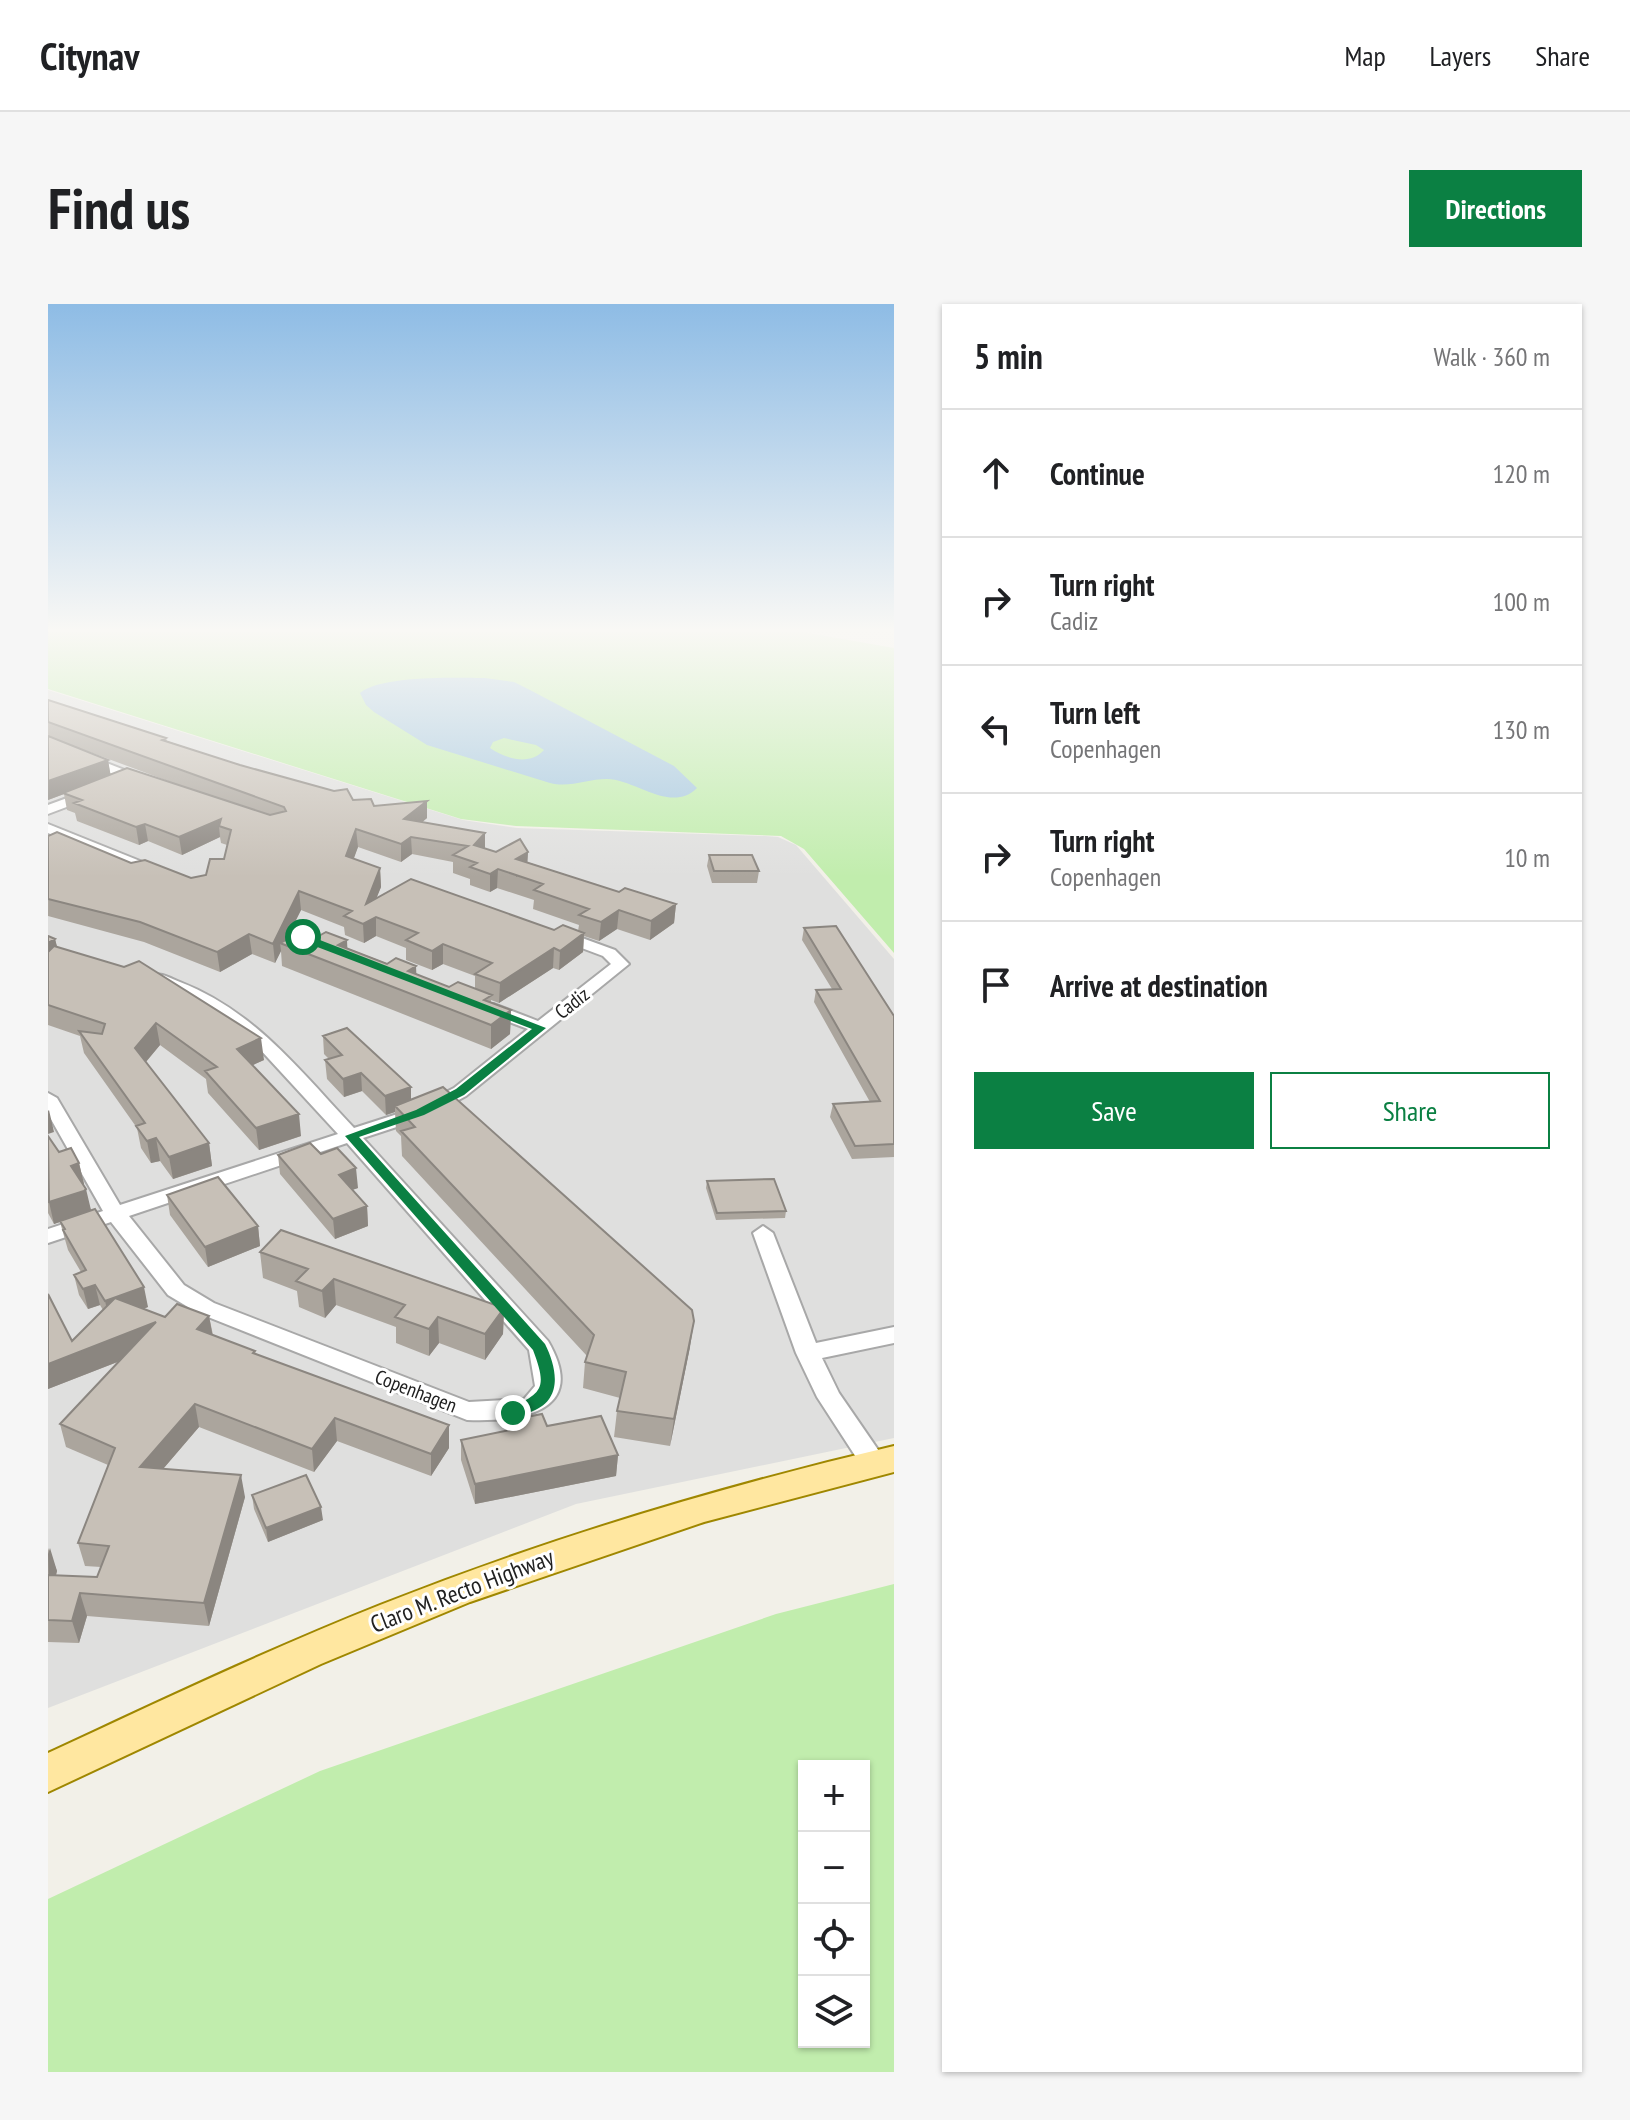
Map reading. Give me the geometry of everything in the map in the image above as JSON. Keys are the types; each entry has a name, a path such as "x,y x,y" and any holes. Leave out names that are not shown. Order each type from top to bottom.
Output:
{"main road":[{"name":"Claro M. Recto Highway","path":"48,1773 277,1665 475,1585 661,1520 747,1495 884,1462"}],"street":[{"path":"48,744 159,787"},
{"path":"116,782 130,777"},
{"path":"48,810 102,788"},
{"path":"48,828 169,878"},
{"name":"Cadiz","path":"48,1236 420,1113 460,1092 621,964 609,953 538,927"},
{"name":"Copenhagen","path":"48,1098 115,1213 176,1290 206,1308 467,1411 513,1413 539,1402 546,1391 549,1372 540,1347 250,1028 205,997 136,972"},
{"path":"466,1000 540,1028"},
{"path":"763,1233 808,1353 829,1397 884,1462"},
{"path":"808,1353 894,1335"}],"shaded area":[{"path":"48,712 117,712 463,820 517,828 765,836 778,837 796,845 894,959 894,1438 576,1504 48,1708"}],"green space":[{"path":"120,712 894,712 894,953 804,849 781,836 516,826 461,819"},
{"path":"894,1584 894,2072 48,2072 48,1899 320,1771 776,1614"}],"water":[{"path":"374,712 570,712 674,766 697,788 676,798 664,797 618,780 550,783 427,745","holes":["504,738 536,745 544,750 532,758 518,759 490,748 493,742"]}],"building":[{"path":"48,712 84,712 240,765 334,791 347,789 353,800 371,799 374,806 427,801 404,819 485,833 474,845 496,852 520,839 528,852 516,859 619,892 625,888 676,904 651,921 619,910 601,922 579,915 589,909 534,890 543,884 498,869 490,874 470,867 477,863 453,855 468,846 411,837 401,844 356,829 346,856 380,868 366,904 411,879 554,930 563,925 584,933 560,951 554,948 500,983 475,974 492,963 443,944 432,951 406,940 418,933 376,917 363,924 344,916 352,911 299,891 273,944 249,934 217,952 140,922 48,899 48,836 57,832 131,863 145,860 191,878 206,875 210,859 224,859 231,830 219,826 221,819 179,837 145,824 136,827 74,803 82,800 63,793 127,768 270,815 286,811 284,807 48,722"},
{"path":"48,736 108,760 48,781"},
{"path":"709,855 752,855 759,871 714,871"},
{"path":"836,926 894,1016 894,1144 855,1146 833,1104 880,1101 816,990 841,989 804,928"},
{"path":"302,931 317,937 326,932 347,940 338,945 387,964 396,958 416,966 408,971 449,987 458,982 492,995 484,1000 511,1010 491,1025 280,943"},
{"path":"54,946 124,967 139,961 261,1038 237,1049 299,1114 256,1128 205,1071 217,1067 156,1023 135,1048 209,1143 169,1157 156,1138 147,1141 136,1126 145,1123 79,1031 102,1034 105,1024 48,1005 48,952"},
{"path":"347,1028 411,1087 385,1096 361,1073 343,1079 325,1060 342,1055 323,1036"},
{"path":"443,1087 692,1310 694,1321 674,1419 617,1411 626,1372 585,1362 594,1335 401,1131 415,1127 395,1106"},
{"path":"48,1136 59,1152 71,1148 79,1163 71,1166 86,1189 49,1202"},
{"path":"310,1143 321,1154 337,1148 356,1168 339,1175 367,1206 333,1219 278,1155"},
{"path":"218,1177 258,1226 205,1247 167,1195"},
{"path":"774,1179 786,1211 717,1213 707,1181"},
{"path":"95,1209 144,1287 105,1301 95,1285 83,1289 74,1275 86,1270 60,1221"},
{"path":"281,1230 504,1308 485,1334 438,1317 429,1329 395,1317 405,1305 334,1279 322,1291 296,1281 308,1269 260,1252"},
{"path":"48,1294 72,1341 115,1298 165,1317 177,1304 209,1316 197,1329 255,1351 253,1353 449,1425 431,1454 335,1418 312,1449 195,1404 140,1467 241,1475 204,1603 80,1593 72,1621 48,1620 48,1575 97,1577 109,1546 78,1543 115,1448 60,1424 156,1322 48,1364"},
{"path":"542,1414 547,1426 601,1416 618,1455 475,1484 461,1440 510,1430 507,1421"},
{"path":"306,1475 321,1507 266,1528 252,1495"}],"route":[{"path":"303,937 540,1028 460,1092 420,1113 351,1136 540,1347 549,1372 546,1391 539,1402 513,1413"}]}
